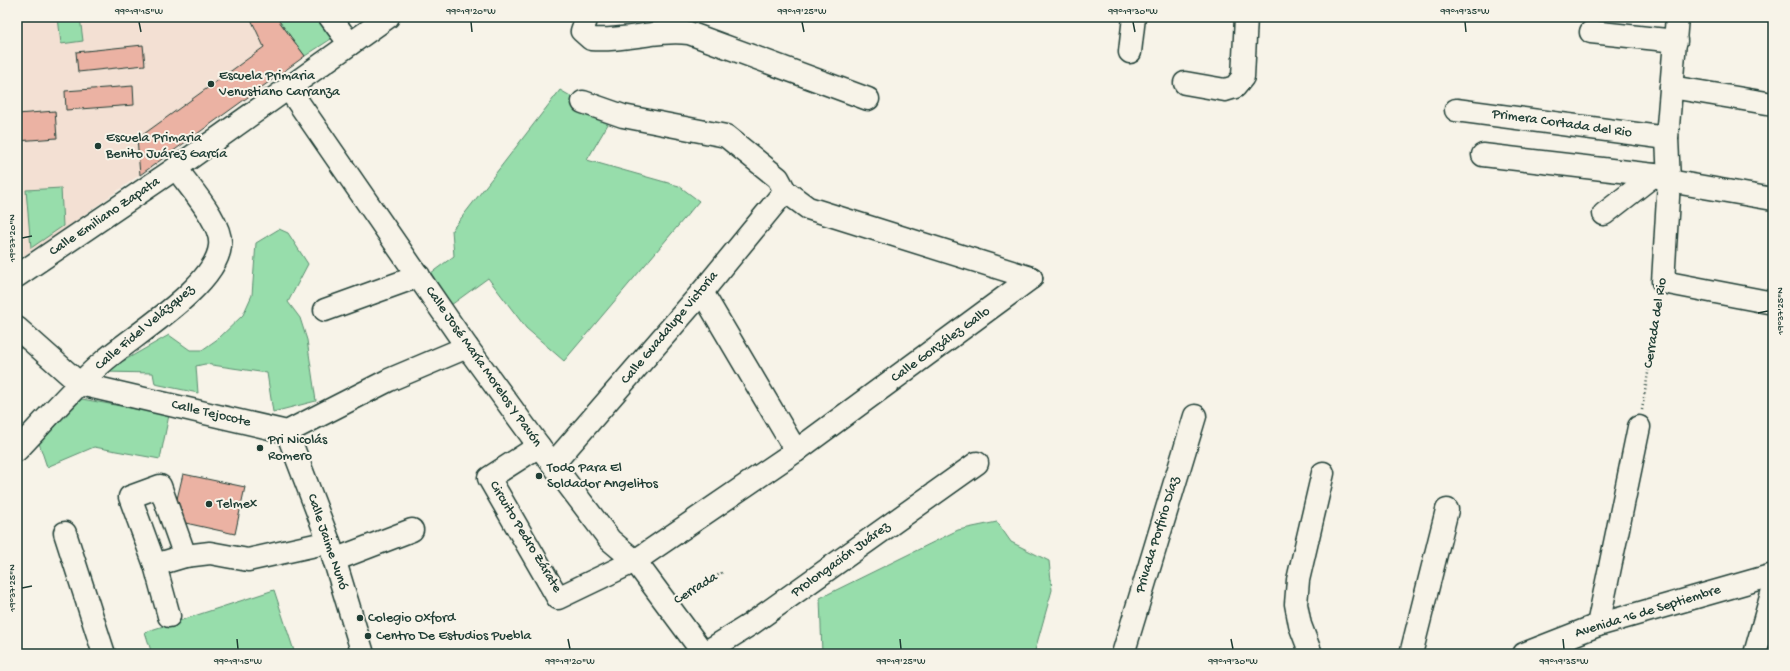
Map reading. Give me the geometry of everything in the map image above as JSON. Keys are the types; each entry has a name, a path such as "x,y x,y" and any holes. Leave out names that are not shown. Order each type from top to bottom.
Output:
{"street":[{"path":"330,17 350,44"},
{"name":"Calle Emiliano Zapata","path":"17,276 289,90 388,17"},
{"path":"587,17 582,31 591,39 608,40 672,31 689,33 868,99"},
{"path":"1130,52 1134,17"},
{"path":"1185,84 1225,90 1235,87 1243,77 1246,17"},
{"name":"Cerrada del Rio","path":"1663,282 1661,178 1667,138 1677,17"},
{"path":"1591,32 1676,42"},
{"path":"1671,87 1773,104"},
{"name":"Calle José María Morelos Y Pavón","path":"289,90 467,347 539,446 610,540 635,561 704,654"},
{"path":"583,102 623,116 726,136 778,178 785,191"},
{"name":"Primera Cortada del Rio","path":"1456,110 1667,138"},
{"path":"1483,155 1661,178 1773,199"},
{"name":"Calle Fidel Velázquez","path":"17,450 103,361 187,296 212,269 220,247 220,235 211,218 176,168"},
{"path":"1604,214 1661,178"},
{"name":"Calle Guadalupe Victoria","path":"553,464 702,292 785,191"},
{"name":"Calle González Gallo","path":"635,561 796,451 1031,278 808,208 785,191"},
{"path":"325,310 419,276"},
{"path":"1663,282 1773,303"},
{"path":"702,292 796,451"},
{"path":"17,328 80,384"},
{"path":"287,432 389,380 467,347"},
{"name":"Calle Tejocote","path":"80,384 287,432"},
{"name":"Privada Porfirio Díaz","path":"1123,654 1195,416"},
{"path":"1598,625 1639,427"},
{"name":"Calle Jaime Nunó","path":"287,432 332,551 363,654"},
{"name":"Circuito Pedro Zárate","path":"539,446 489,478 558,598 635,561"},
{"name":"Prolongación Juárez","path":"704,654 751,624 977,463"},
{"path":"1310,654 1300,625 1296,604 1298,580 1323,473"},
{"path":"169,616 155,565 130,497 160,486 185,556"},
{"path":"1411,654 1448,510"},
{"path":"155,565 185,556 210,553 248,560 332,551 412,530"},
{"path":"65,533 104,654"},
{"name":"Avenida 16 de Septiembre","path":"1524,654 1598,625 1773,575"},
{"path":"1754,654 1773,590"}],"path":[{"name":"Cerrada del Rio","path":"1639,427 1663,282"},
{"name":"Cerrada","path":"669,606 723,572"}],"shaded area":[{"path":"17,17 277,17 305,56 66,228 17,260"}],"green space":[{"path":"58,17 80,17 83,41 61,44"},
{"path":"276,17 320,17 334,37 305,56"},
{"path":"560,90 611,119 587,160 679,186 699,201 564,361 526,328 488,278 451,305 431,273 454,256 452,230"},
{"path":"61,188 63,226 31,248 26,190"},
{"path":"279,229 288,233 308,264 288,302 300,318 307,340 316,401 273,412 267,373 205,364 196,366 198,393 155,384 153,373 104,372 169,335 190,350 202,350 219,338 243,315 252,295 256,243"},
{"path":"82,399 169,415 160,459 94,447 47,467 39,443"},
{"path":"997,522 1011,542 1049,561 1052,590 1034,654 822,654 820,598 958,530"},
{"path":"274,590 295,654 152,654 145,632"}],"building":[{"path":"250,17 276,17 305,56 140,175 137,139 264,47"},
{"path":"143,45 145,65 78,72 76,52"},
{"path":"133,86 134,105 66,110 65,91"},
{"path":"55,111 57,138 17,141 17,114"},
{"name":"Telmex","path":"183,474 245,487 235,534 172,520"}],"place":[{"name":"Escuela Primaria Venustiano Carranza","path":"211,84"},
{"name":"Escuela Primaria Benito Juárez García","path":"98,146"},
{"name":"Pri Nicolás Romero","path":"260,448"},
{"name":"Todo Para El Soldador Angelitos","path":"539,476"},
{"name":"Telmex","path":"209,504"},
{"name":"Colegio Oxford","path":"360,618"},
{"name":"Centro De Estudios Puebla","path":"368,636"}]}
